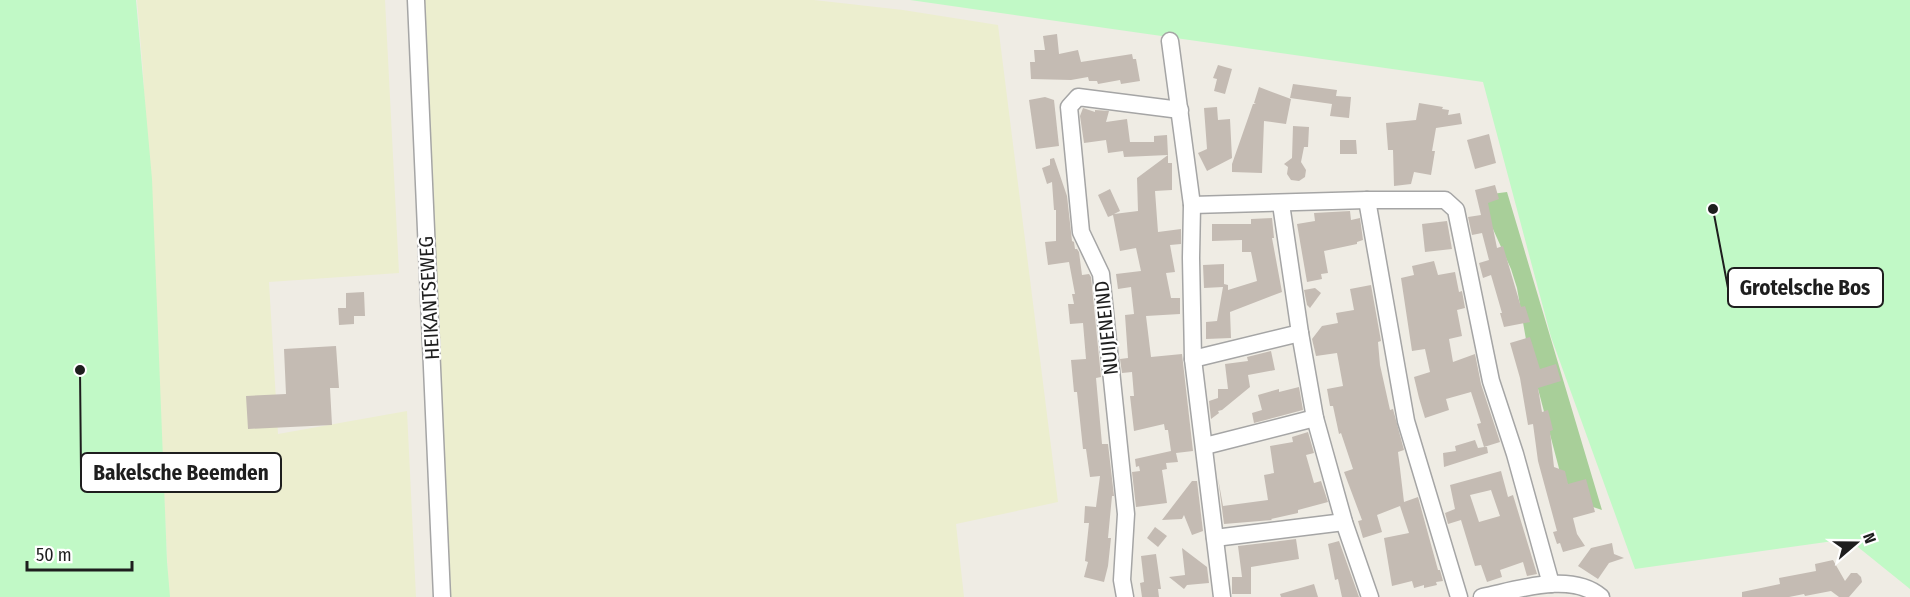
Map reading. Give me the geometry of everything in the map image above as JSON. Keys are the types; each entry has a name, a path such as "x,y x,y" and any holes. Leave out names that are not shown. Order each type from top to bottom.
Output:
{"street":[{"name":"HEIKANTSEWEG","path":"416,0 442,597"},
{"path":"1170,41 1192,205 1193,359 1222,597"},
{"name":"NUIJENEIND","path":"1125,597 1122,580 1126,514 1101,274 1082,232 1069,107 1078,97 1180,110"},
{"path":"1367,200 1406,421 1459,597"},
{"path":"1192,205 1445,200 1455,210 1491,381 1515,454 1551,584"},
{"path":"1281,204 1315,418 1344,522 1370,597"},
{"path":"1193,359 1300,333"},
{"path":"1205,446 1315,418"},
{"path":"1215,538 1344,522"},
{"path":"1482,597 1551,584 1579,584 1601,597"}],"green space":[{"path":"0,0 136,0 152,179 170,597 0,597"},
{"path":"137,0 385,0 399,273 269,282 278,434 407,411 416,597 169,597 143,71"},
{"path":"420,0 814,0 903,10 998,25 1058,502 956,524 964,597 451,597"},
{"path":"910,0 1910,0 1910,589 1848,539 1635,569 1551,337 1483,82"},
{"path":"1507,192 1602,510 1584,504 1561,476 1528,351 1517,288 1488,218 1484,195"}],"building":[{"path":"1057,34 1059,54 1078,50 1081,62 1132,54 1133,59 1136,59 1140,81 1121,84 1120,80 1098,84 1097,81 1089,81 1088,77 1071,80 1031,79 1030,62 1035,62 1034,50 1045,50 1043,36"},
{"path":"1218,65 1232,69 1225,94 1214,91 1217,79 1213,78"},
{"path":"1293,84 1337,90 1336,96 1351,97 1349,118 1330,116 1332,104 1290,98"},
{"path":"1259,87 1291,99 1286,124 1264,121 1262,173 1232,172 1232,164 1253,104 1256,104 1254,103"},
{"path":"1045,97 1054,100 1059,146 1036,149 1029,100"},
{"path":"1419,103 1443,107 1442,109 1449,110 1448,115 1460,113 1462,124 1436,128 1431,175 1414,172 1411,184 1394,186 1393,150 1388,150 1386,123 1416,120"},
{"path":"1217,107 1218,120 1230,119 1232,158 1207,171 1198,153 1207,149 1204,108"},
{"path":"1083,108 1095,112 1095,110 1109,111 1106,122 1127,119 1130,142 1154,142 1154,136 1167,135 1168,155 1124,157 1123,151 1108,153 1106,140 1084,143 1080,116"},
{"path":"1293,126 1309,127 1308,147 1304,147 1301,162 1306,170 1305,177 1299,181 1291,180 1287,174 1288,167 1284,164 1292,158"},
{"path":"1489,134 1496,163 1475,169 1467,140"},
{"path":"1340,140 1356,140 1357,154 1340,154"},
{"path":"1168,155 1168,163 1172,163 1172,190 1155,191 1158,232 1181,229 1181,244 1170,245 1175,272 1166,273 1171,298 1180,298 1180,314 1146,316 1151,357 1182,354 1193,451 1176,453 1178,462 1166,463 1167,469 1162,470 1167,503 1136,507 1132,472 1140,471 1139,466 1136,467 1135,459 1171,451 1168,430 1165,430 1164,424 1134,431 1130,396 1134,396 1132,372 1122,373 1120,359 1128,358 1125,315 1134,314 1131,287 1118,289 1116,274 1141,271 1136,248 1120,251 1113,215 1108,217 1098,195 1110,189 1120,211 1114,214 1138,211 1137,178"},
{"path":"1054,158 1067,196 1072,241 1079,252 1082,275 1089,274 1091,277 1101,377 1096,378 1102,444 1108,444 1114,496 1112,496 1108,538 1111,538 1108,566 1104,582 1084,577 1088,562 1085,561 1089,523 1084,523 1085,506 1096,507 1100,476 1090,477 1086,449 1083,449 1077,392 1074,392 1071,360 1086,359 1083,323 1070,324 1068,304 1074,304 1072,294 1075,294 1069,262 1048,265 1045,242 1056,241 1056,210 1054,210 1052,182 1047,184 1042,168 1050,165 1050,159"},
{"path":"1495,185 1499,199 1488,203 1497,248 1503,246 1521,307 1525,306 1530,322 1504,327 1491,275 1483,278 1479,263 1489,260 1482,233 1472,235 1468,217 1481,215 1475,190"},
{"path":"1350,211 1351,220 1360,218 1363,240 1357,244 1324,251 1328,273 1321,274 1322,279 1307,282 1297,224 1315,221 1314,213"},
{"path":"1272,218 1274,238 1272,238 1282,292 1230,312 1231,338 1206,339 1206,322 1217,321 1223,287 1204,288 1203,265 1224,264 1224,284 1228,285 1228,290 1257,281 1251,252 1242,252 1242,240 1212,241 1212,224 1251,224 1251,219"},
{"path":"1447,221 1452,249 1425,252 1422,224"},
{"path":"1434,261 1438,275 1455,272 1459,292 1462,291 1465,308 1457,310 1462,336 1449,339 1453,362 1475,354 1481,384 1500,442 1484,447 1477,424 1481,423 1471,392 1446,399 1449,410 1425,418 1414,377 1430,372 1425,349 1412,351 1401,278 1414,275 1412,266"},
{"path":"1371,285 1381,341 1378,342 1380,365 1390,410 1393,409 1404,450 1398,452 1404,502 1418,497 1443,581 1424,588 1424,585 1414,588 1412,581 1392,586 1384,538 1409,533 1400,506 1377,515 1382,532 1363,538 1358,521 1362,520 1344,472 1353,469 1341,433 1339,434 1327,389 1343,386 1337,353 1316,356 1312,339 1322,326 1338,323 1336,313 1354,310 1350,289"},
{"path":"1315,288 1321,293 1310,308 1307,305 1304,290"},
{"path":"364,292 365,316 354,316 354,324 339,325 338,308 346,308 346,293"},
{"path":"1530,337 1540,369 1556,364 1561,381 1538,388 1542,412 1548,410 1553,430 1550,431 1554,467 1565,471 1568,484 1586,479 1595,512 1573,518 1577,534 1585,546 1563,552 1553,532 1557,531 1538,461 1533,424 1528,425 1520,378 1510,343"},
{"path":"336,346 339,388 330,388 332,425 248,429 246,396 286,394 284,349"},
{"path":"1271,351 1275,370 1248,375 1250,387 1211,419 1209,401 1218,398 1218,389 1228,389 1225,364 1248,361 1247,357"},
{"path":"1299,387 1303,410 1254,423 1252,413 1262,410 1258,395 1279,389 1279,392"},
{"path":"1308,432 1314,453 1306,455 1314,483 1321,481 1328,502 1272,520 1224,524 1218,478 1223,506 1268,500 1264,475 1274,473 1270,446 1293,442 1292,437"},
{"path":"1475,440 1478,448 1487,447 1488,453 1444,467 1443,453 1456,451 1455,446"},
{"path":"1501,471 1508,497 1513,495 1537,574 1527,576 1523,562 1500,570 1502,577 1487,582 1481,565 1475,566 1461,520 1448,524 1445,513 1455,509 1450,485","holes":["1491,490 1500,516 1479,522 1470,495"]},
{"path":"1192,481 1197,481 1203,531 1192,535 1184,515 1182,519 1162,520"},
{"path":"1155,527 1167,536 1158,547 1147,538"},
{"path":"1296,539 1299,559 1251,567 1251,594 1232,594 1232,577 1242,577 1238,546"},
{"path":"1339,541 1359,597 1342,597 1338,579 1335,580 1328,544"},
{"path":"1612,543 1614,554 1624,558 1609,563 1598,579 1578,566 1591,548"},
{"path":"1182,548 1207,567 1209,583 1187,585 1184,589 1169,577 1185,575"},
{"path":"1156,554 1161,589 1158,589 1159,597 1142,597 1140,583 1144,582 1141,556"},
{"path":"1833,560 1845,581 1851,573 1857,573 1861,577 1862,582 1849,597 1839,597 1831,591 1805,596 1804,594 1789,597 1742,597 1742,592 1780,584 1779,578 1816,571 1815,564"},
{"path":"1314,584 1318,597 1281,597 1280,594"}],"place":[{"name":"Grotelsche Bos","path":"1713,209"},
{"name":"Bakelsche Beemden","path":"80,370"}]}
